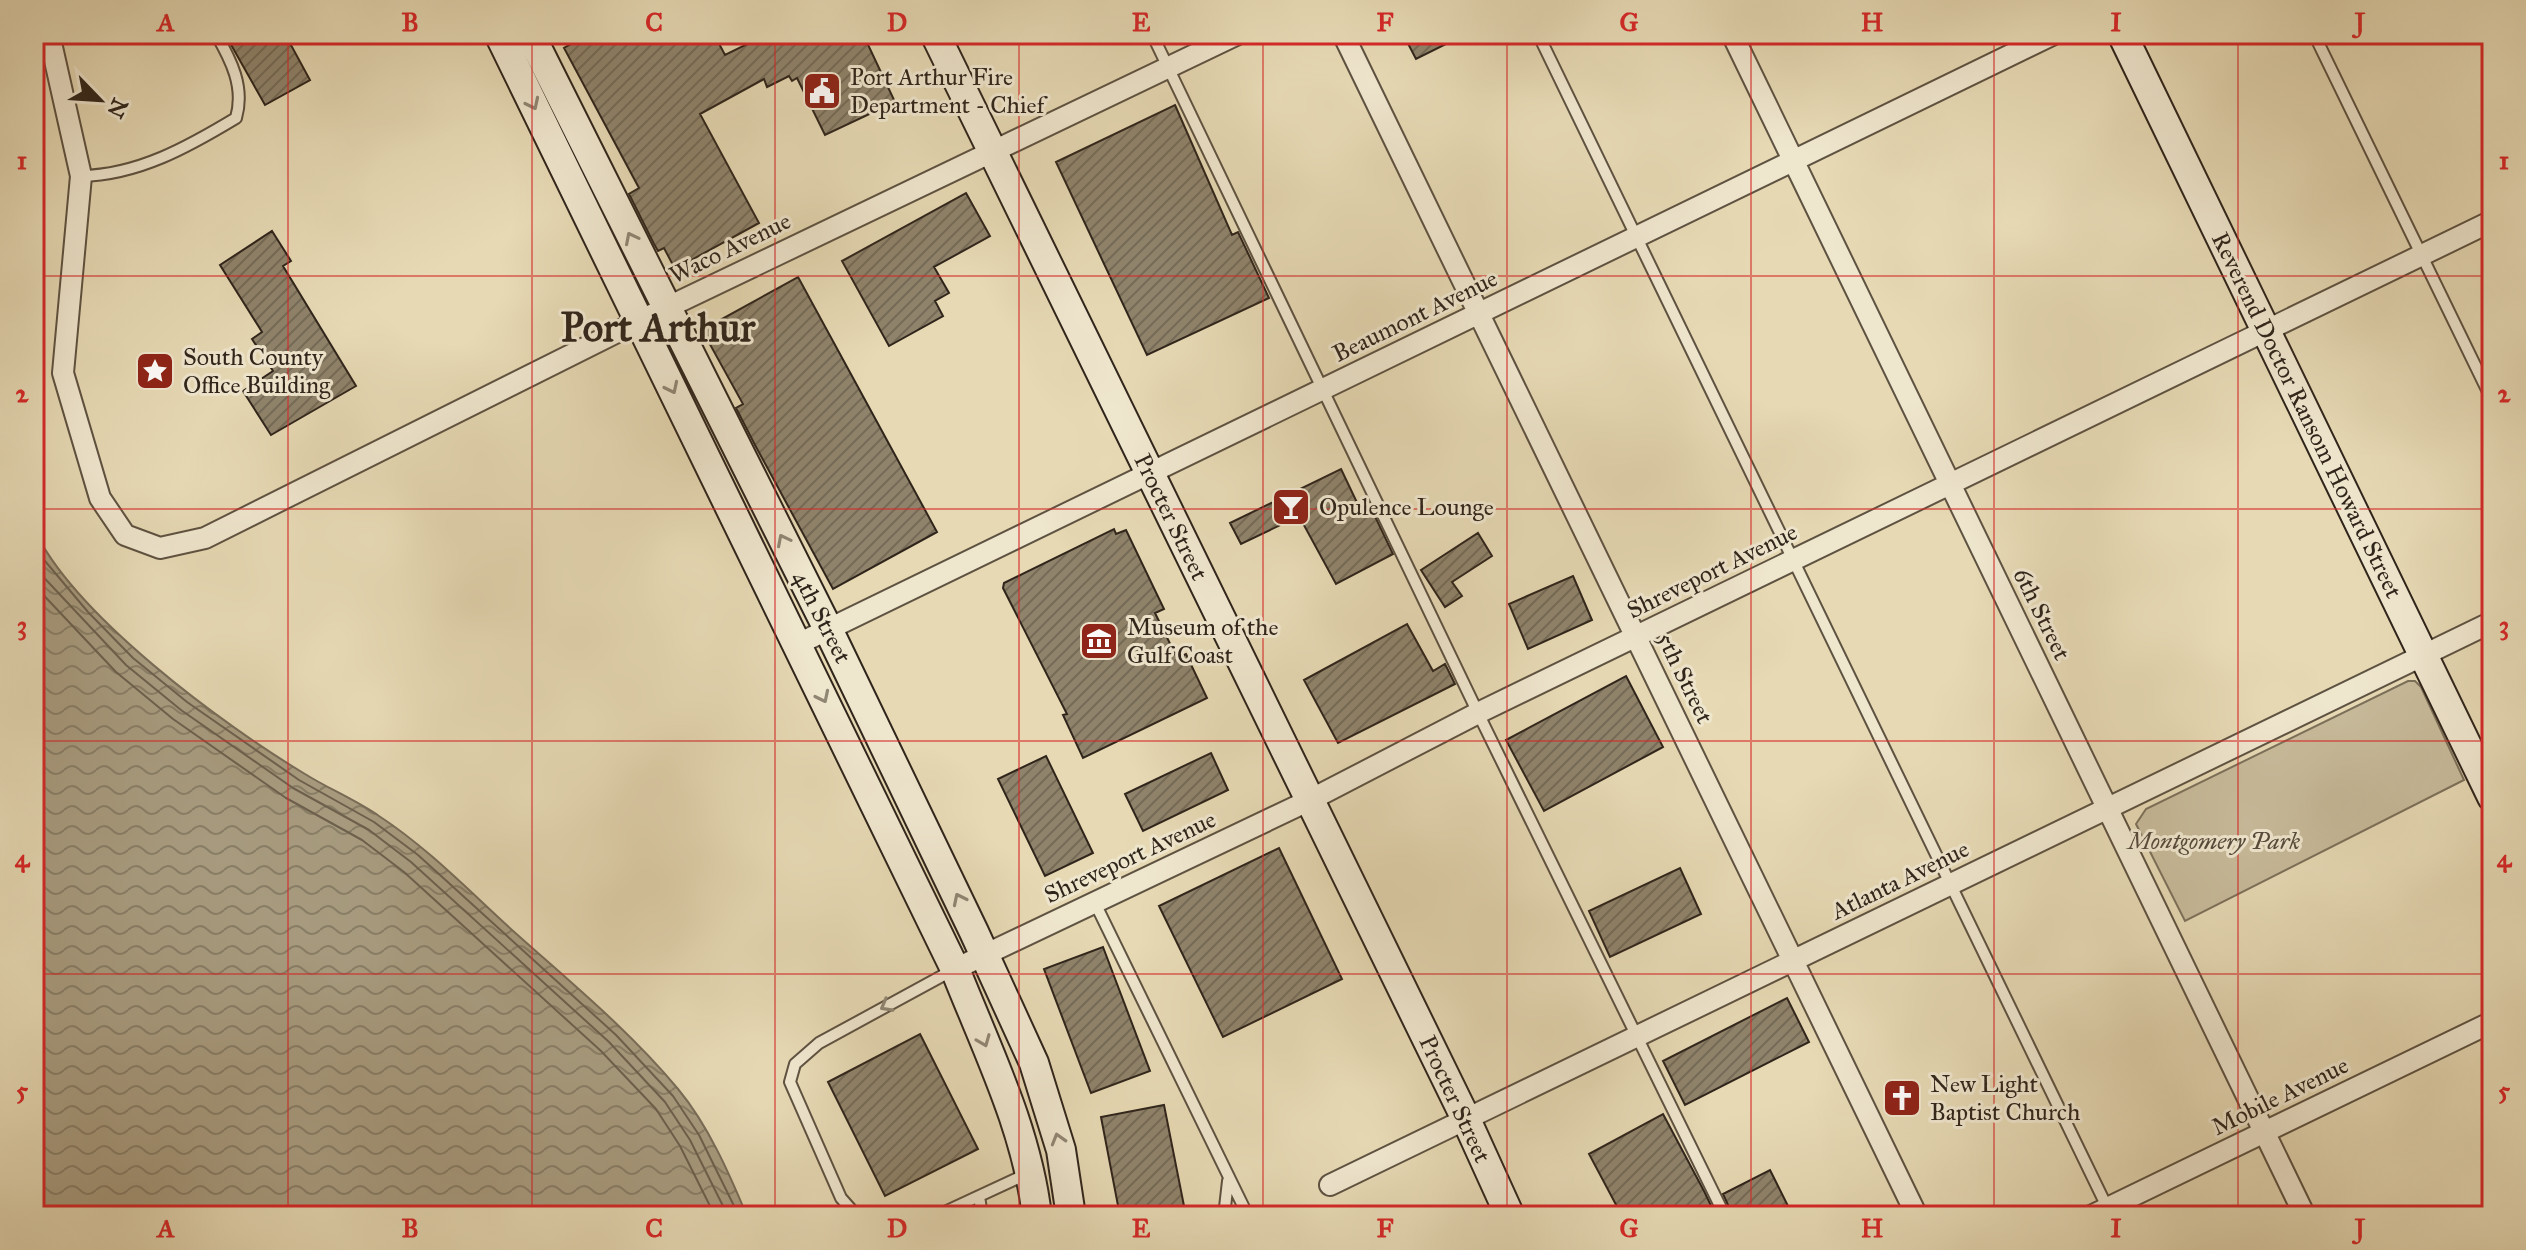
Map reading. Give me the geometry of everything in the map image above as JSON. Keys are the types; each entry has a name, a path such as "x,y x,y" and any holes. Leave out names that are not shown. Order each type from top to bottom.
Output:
{"street":[{"name":"Waco Avenue","path":"49,34 81,176 63,373 100,498 125,535 160,548 205,538 639,321 1238,34"},
{"name":"4th Street","path":"499,34 955,969 1018,1126 1032,1172 1037,1216"},
{"name":"4th Street","path":"530,34 828,629 985,955 1034,1063 1061,1150 1071,1216"},
{"name":"Procter Street","path":"935,34 1465,1117 1510,1216"},
{"name":"5th Street","path":"1343,34 1917,1216"},
{"name":"6th Street","path":"1732,34 2305,1216"},
{"name":"Beaumont Avenue","path":"798,644 2054,34"},
{"name":"Reverend Doctor Ransom Howard Street","path":"2122,34 2492,797"},
{"name":"Shreveport Avenue","path":"955,969 1310,800 1635,636 1951,486 2492,221"},
{"name":"Atlanta Avenue","path":"1330,1185 2492,622"},
{"name":"Mobile Avenue","path":"2103,1213 2492,1022"}],"lane":[{"path":"81,176 114,175 144,164 205,137 236,118 241,101 238,88 232,63 216,34"},
{"path":"1152,34 1478,713 1725,1216"},
{"path":"1538,34 1952,885 2103,1213"},
{"path":"2314,34 2492,400"},
{"path":"1095,903 1248,1216"},
{"path":"857,1216 841,1198 790,1082 795,1064 819,1043 955,969"},
{"path":"936,1216 1032,1172"},
{"path":"1224,1216 1228,1179"},
{"path":"979,1196 982,1216"}],"green space":[{"name":"Montgomery Park","path":"2408,681 2415,681 2421,687 2464,780 2185,921 2136,824 2146,809"}],"water":[{"path":"34,529 54,562 82,597 154,665 271,753 397,828 448,870 619,1026 689,1103 717,1150 747,1216 34,1216"}],"building":[{"path":"225,34 285,34 310,80 265,105"},
{"path":"589,34 714,34 725,55 768,34 863,34 895,102 825,135 797,78 792,81 789,76 767,87 764,79 700,114 759,223 675,269 664,248 658,251 654,244 629,194 639,188 564,48"},
{"path":"1403,34 1466,34 1416,59"},
{"path":"1175,105 1232,235 1238,232 1269,298 1147,355 1056,162"},
{"path":"966,193 990,236 934,267 949,293 935,301 943,316 889,346 842,261"},
{"path":"272,231 291,261 283,266 356,386 271,435 243,391 273,371 252,339 262,332 220,265"},
{"path":"798,277 937,532 833,589 736,408 743,404 702,330"},
{"path":"1341,469 1362,513 1371,508 1393,554 1336,584 1299,516 1241,544 1230,523"},
{"path":"1114,529 1116,534 1126,530 1164,609 1155,613 1177,658 1186,654 1207,698 1083,758 1063,715 1067,714 1003,588 1004,583"},
{"path":"1478,533 1492,556 1452,582 1462,596 1445,607 1421,570"},
{"path":"1573,576 1592,620 1528,649 1509,604"},
{"path":"1407,624 1433,671 1445,664 1455,684 1338,743 1304,680"},
{"path":"1626,676 1663,747 1544,811 1506,740"},
{"path":"1211,753 1228,790 1143,831 1125,794"},
{"path":"1046,756 1093,853 1045,876 998,779"},
{"path":"1279,848 1342,979 1223,1037 1159,906"},
{"path":"1680,868 1701,914 1610,957 1589,911"},
{"path":"1103,947 1150,1071 1091,1093 1044,969"},
{"path":"1787,998 1809,1042 1685,1105 1663,1061"},
{"path":"920,1034 978,1149 885,1196 828,1082"},
{"path":"1164,1105 1186,1216 1120,1216 1101,1117"},
{"path":"1663,1114 1716,1216 1622,1216 1589,1154"},
{"path":"1770,1170 1793,1216 1733,1216 1723,1194"}],"place":[{"name":"Port Arthur Fire Department - Chief","path":"822,91"},
{"name":"South County Office Building","path":"155,371"},
{"name":"Opulence Lounge","path":"1291,507"},
{"name":"Museum of the Gulf Coast","path":"1099,641"},
{"name":"New Light Baptist Church","path":"1902,1098"}],"district":[{"name":"Port Arthur","path":"658,327"}]}
